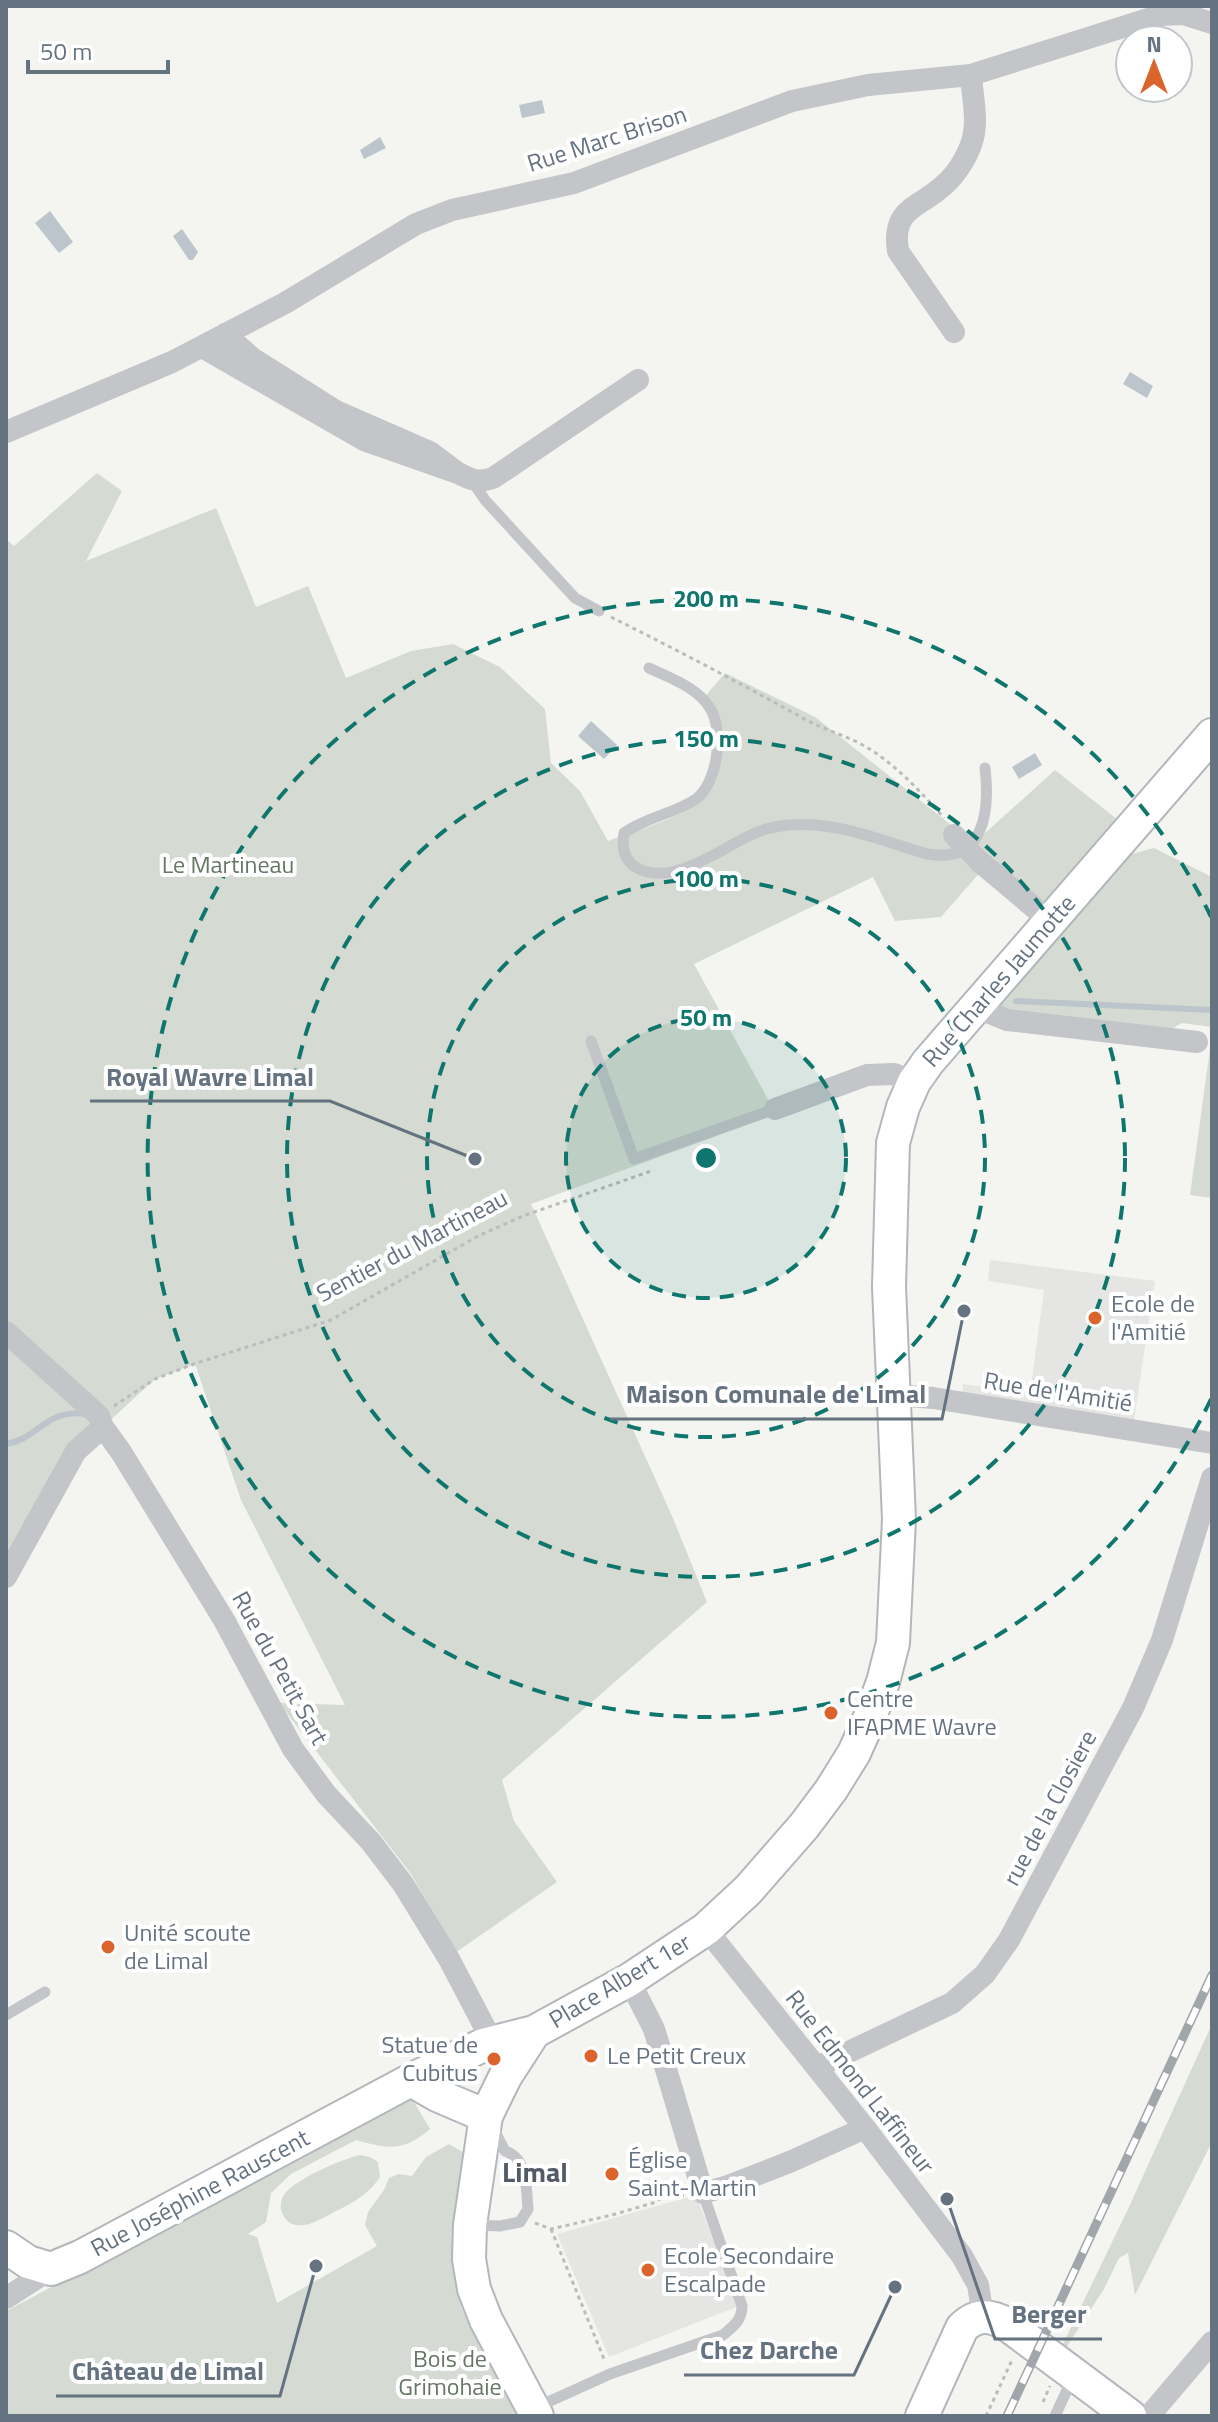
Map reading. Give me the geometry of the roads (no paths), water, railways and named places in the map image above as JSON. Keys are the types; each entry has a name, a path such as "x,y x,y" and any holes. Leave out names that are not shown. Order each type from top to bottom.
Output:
{"main road":[{"name":"Rue Charles Jaumotte","path":"706,1929 748,1890 804,1826 854,1753 860,1727 883,1682 893,1643 899,1519 889,1257 893,1143 903,1107 914,1082 979,1002 1212,735"},
{"name":"Place Albert 1er","path":"402,2086 483,2045 534,2032 629,1980 706,1929"},
{"name":"Place Albert 1er","path":"534,2032 505,2077 486,2116 470,2225 469,2259 474,2289 486,2320 535,2413"},
{"path":"402,2086 437,2095 486,2116"},
{"name":"Rue Joséphine Rauscent","path":"51,2269 80,2257 402,2086"},
{"path":"6,2247 28,2262 51,2269"},
{"path":"922,2416 962,2328 971,2318 983,2316 998,2319 1023,2336 1130,2416"}],"street":[{"name":"Rue Marc Brison","path":"6,432 202,347 285,303 416,224 452,210 574,183 792,101 830,91 971,75 1161,15 1183,14 1212,23"},
{"path":"954,332 898,251 896,235 904,215 922,199 943,187 959,167 973,137 971,75"},
{"path":"225,334 252,358 336,411 430,452 465,477"},
{"path":"202,347 364,440 483,481 493,478 638,380"},
{"path":"960,841 1050,921"},
{"path":"979,1002 990,1013 1007,1020 1197,1042"},
{"path":"775,1109 867,1075 894,1074 914,1082"},
{"name":"Rue du Petit Sart","path":"6,1332 101,1421 217,1607 293,1749 326,1794 371,1842 403,1884 449,1959 493,2043"},
{"name":"Rue de l'Amitié","path":"895,1395 933,1398 1212,1443"},
{"path":"6,1577 76,1451 101,1421"},
{"name":"rue de la Closiere","path":"817,2067 952,2003 985,1974 1009,1940 1133,1708 1162,1640 1212,1478"},
{"name":"Rue Edmond Laffineur","path":"706,1929 865,2128 962,2256 978,2285 983,2316"},
{"path":"629,1980 641,1998 657,2039 694,2194 728,2186 865,2128"},
{"path":"6,2298 51,2269"},
{"path":"1149,2416 1212,2342"}],"lane":[{"path":"465,477 575,598 599,611"},
{"path":"649,668 687,686 711,709 718,741 714,773 699,797 670,814 635,825 624,833 622,845 629,863 643,872 684,869 756,832 788,825 832,826 943,856 953,854 960,841 975,838 984,823 988,804 985,768"},
{"path":"591,1041 634,1159 775,1109"},
{"path":"6,2015 45,1992"},
{"path":"470,2225 500,2226 520,2222 528,2209 521,2161 515,2154 505,2151 486,2116"},
{"path":"535,2413 610,2374 723,2335 737,2323 742,2314 740,2299 694,2194"},
{"path":"1055,2416 1067,2370"}],"waterway":[{"path":"1016,1001 1212,1010"},
{"path":"6,1444 27,1436 61,1415 87,1414"}],"railway":[{"path":"1007,2416 1212,1975"}],"place":[{"name":"Royal Wavre Limal","path":"475,1159"},
{"name":"Maison Comunale de Limal","path":"964,1311"},
{"name":"Ecole de l'Amitié","path":"1095,1318"},
{"name":"Centre IFAPME Wavre","path":"831,1713"},
{"name":"Unité scoute de Limal","path":"108,1947"},
{"name":"Le Petit Creux","path":"591,2056"},
{"name":"Statue de Cubitus","path":"494,2059"},
{"name":"Église Saint-Martin","path":"612,2174"},
{"name":"Berger","path":"947,2199"},
{"name":"Château de Limal","path":"316,2266"},
{"name":"Ecole Secondaire Escalpade","path":"648,2270"},
{"name":"Chez Darche","path":"895,2287"}],"district":[{"name":"Limal","path":"535,2172"}],"park label":[{"name":"Le Martineau","path":"228,865"},
{"name":"Bois de Grimohaie","path":"450,2373"}]}
